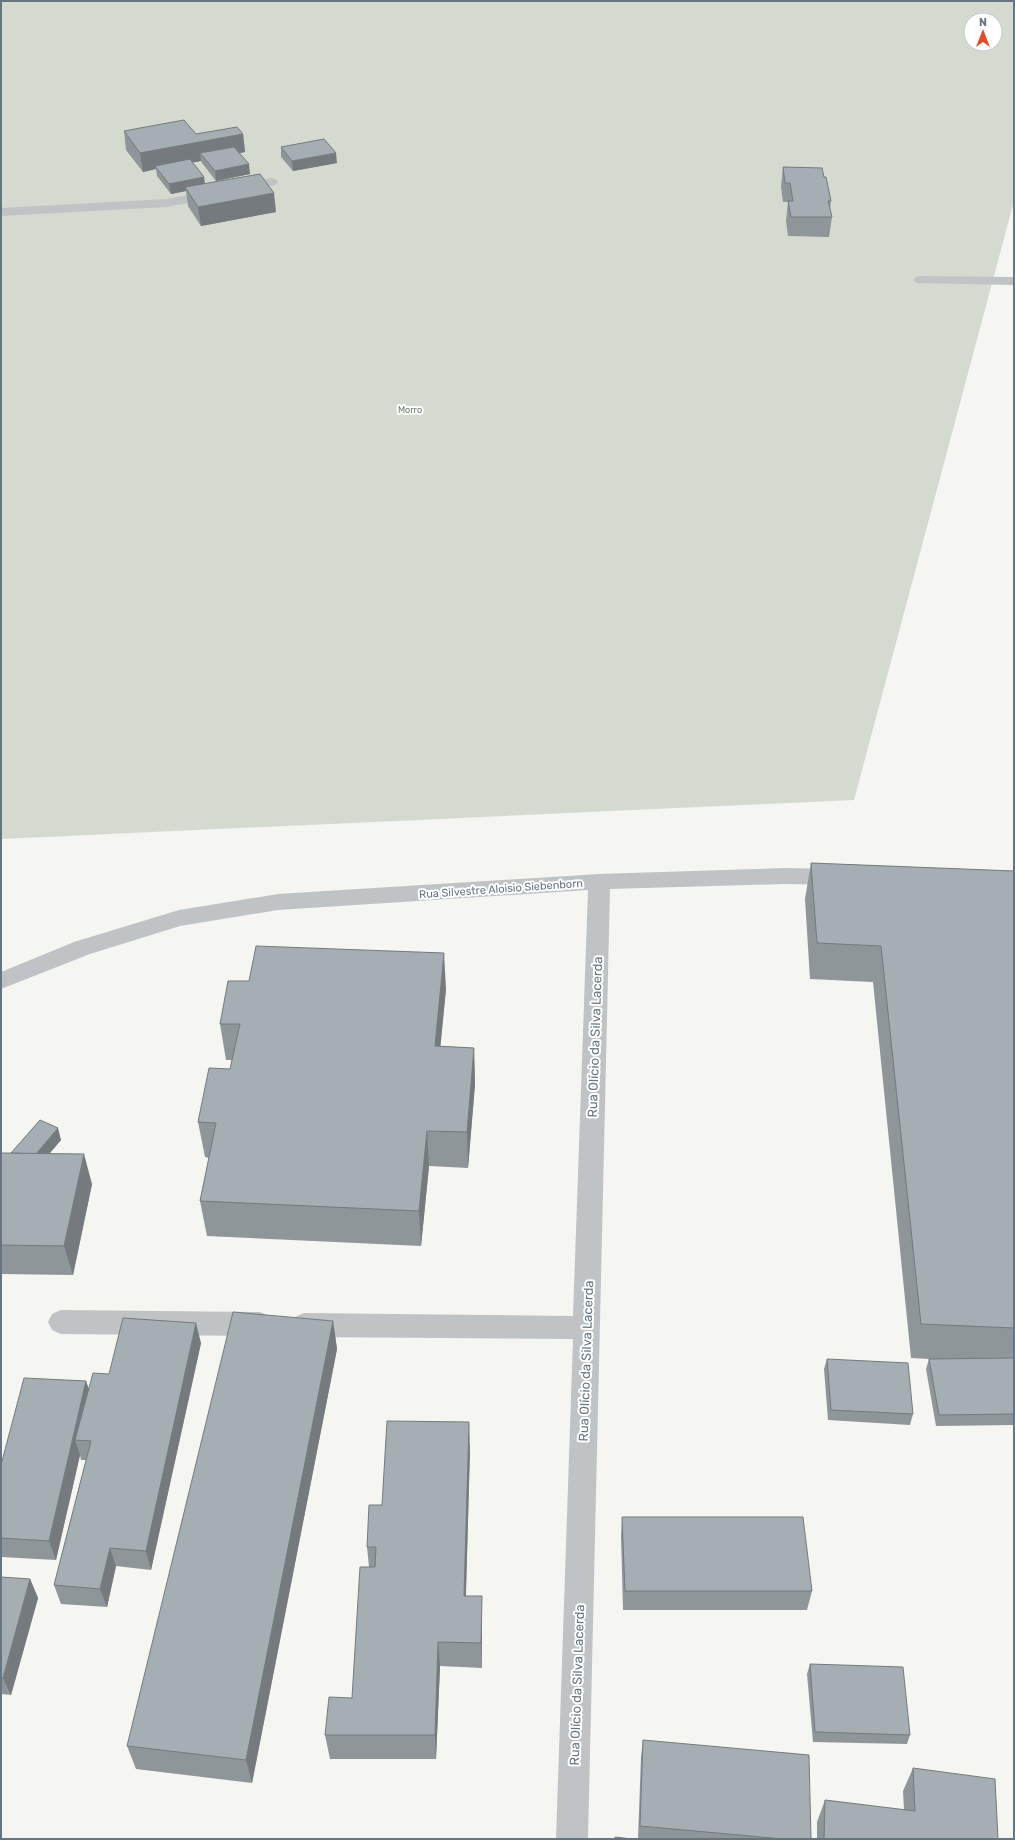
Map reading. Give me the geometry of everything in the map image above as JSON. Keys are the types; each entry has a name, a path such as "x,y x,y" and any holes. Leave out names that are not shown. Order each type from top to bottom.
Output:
{"street":[{"path":"1,212 167,203 271,182"},
{"path":"921,280 1014,281"},
{"name":"Rua Silvestre Aloisio Siebenborn","path":"1,981 82,948 179,918 278,902 599,882 784,876 855,877"},
{"name":"Rua Olício da Silva Lacerda","path":"572,1839 599,882"},
{"path":"61,1322 587,1328"}],"green space":[{"name":"Morro","path":"1,1 1014,1 1014,201 854,800 1,839"}],"building":[{"path":"184,120 196,134 237,127 243,134 140,153 124,131"},
{"path":"324,139 336,153 292,161 281,147"},
{"path":"234,147 249,164 215,171 200,153"},
{"path":"190,159 204,177 169,184 155,166"},
{"path":"783,167 822,168 824,177 826,177 831,201 828,201 832,217 791,217 788,201 793,201 790,183 785,183"},
{"path":"260,174 274,193 198,207 185,187"},
{"path":"811,863 1014,871 1014,1328 921,1324 881,946 817,943"},
{"path":"256,946 444,953 435,1046 474,1048 467,1132 427,1131 419,1211 200,1201 216,1123 198,1122 209,1068 230,1069 240,1024 220,1024 228,981 249,981"},
{"path":"40,1120 58,1128 36,1154 11,1153"},
{"path":"1,1153 84,1154 64,1246 1,1245"},
{"path":"233,1312 333,1321 246,1760 127,1746"},
{"path":"123,1318 196,1323 146,1551 110,1548 100,1589 54,1585 91,1441 75,1440 93,1373 109,1374"},
{"path":"1014,1358 1014,1414 939,1415 929,1359"},
{"path":"827,1359 908,1363 913,1414 831,1410"},
{"path":"24,1378 86,1381 49,1541 1,1538 1,1465"},
{"path":"387,1421 469,1422 464,1596 482,1596 481,1643 438,1642 435,1735 325,1735 329,1697 352,1698 360,1567 375,1567 376,1547 367,1547 369,1505 382,1505"},
{"path":"622,1517 803,1517 812,1591 625,1591"},
{"path":"1,1577 30,1579 3,1678 1,1677"},
{"path":"810,1664 903,1667 910,1735 815,1732"},
{"path":"643,1740 809,1755 811,1839 783,1839 640,1826"},
{"path":"913,1768 995,1779 998,1839 824,1839 825,1800 915,1811"},
{"path":"615,1837 632,1839 615,1839"}]}
